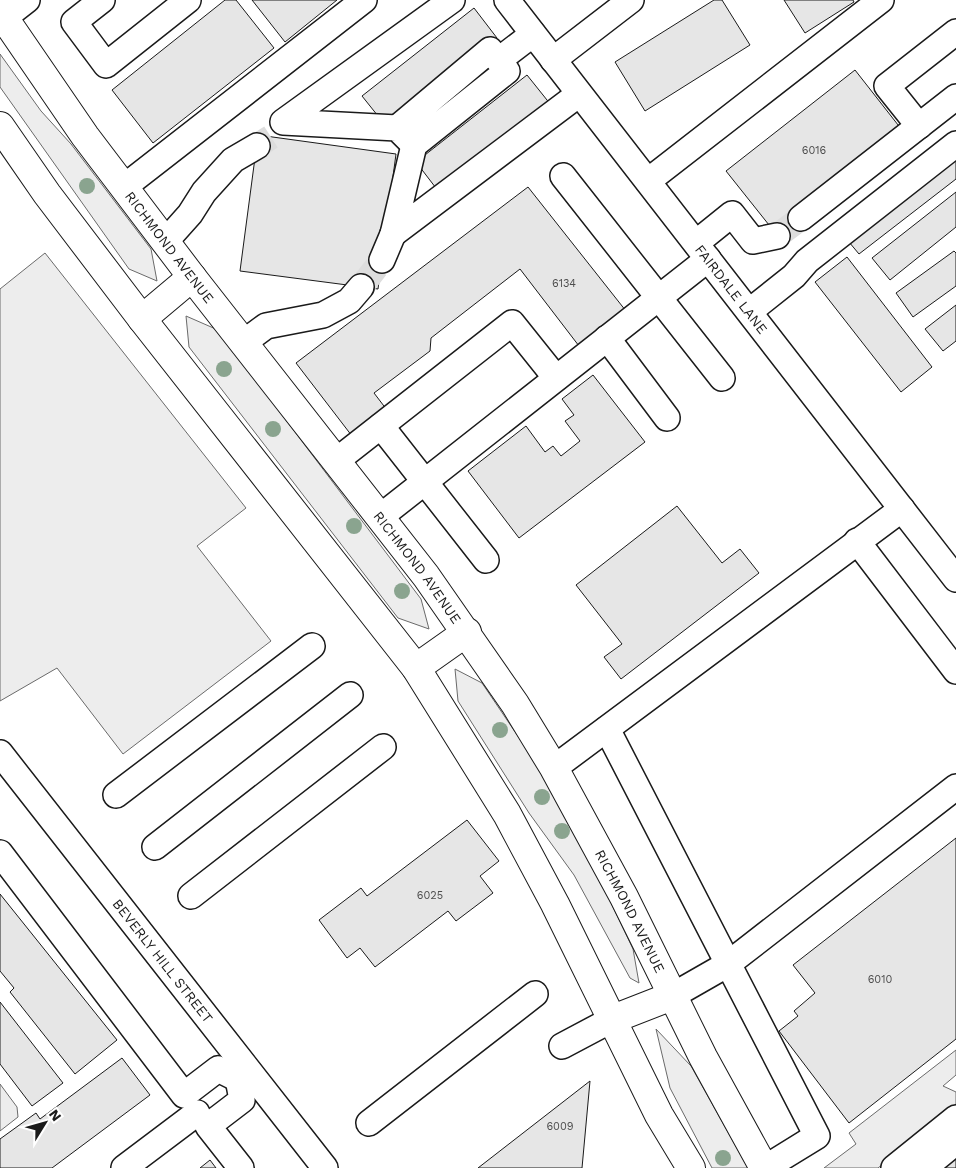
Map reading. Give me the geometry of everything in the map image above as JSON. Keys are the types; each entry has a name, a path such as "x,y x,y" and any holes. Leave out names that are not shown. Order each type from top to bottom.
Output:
{"main road":[{"name":"RICHMOND AVENUE","path":"2,15 85,136 467,632 554,768 624,897 672,996 765,1168"},
{"path":"1,131 142,319 416,668 507,814 613,1019 659,1115 691,1168"},
{"path":"142,319 192,277"},
{"path":"416,668 467,632"},
{"path":"613,1019 672,996"}],"street":[{"path":"2,15 27,0"},
{"path":"102,0 74,22 106,65 188,0"},
{"path":"124,187 364,0"},
{"path":"165,242 190,214 204,192 233,160 270,135 452,0"},
{"name":"FAIRDALE LANE","path":"507,0 956,579"},
{"path":"552,60 630,0"},
{"path":"648,182 881,0"},
{"path":"918,126 887,86 956,32"},
{"path":"382,260 393,234 406,137 490,50 499,60 533,34"},
{"path":"393,234 579,94"},
{"path":"801,218 956,97"},
{"path":"270,135 406,137"},
{"path":"750,311 794,276 807,261 956,144"},
{"path":"563,176 722,378"},
{"path":"380,517 659,297 702,251 732,214 753,241 777,236"},
{"path":"243,343 266,326 323,314 349,301 361,287"},
{"path":"336,461 512,323 556,378"},
{"path":"607,338 667,418"},
{"path":"382,426 486,560"},
{"path":"554,768 902,508"},
{"path":"856,541 956,671"},
{"path":"116,794 312,646"},
{"path":"155,847 350,695"},
{"path":"607,729 817,1136 765,1168"},
{"path":"191,896 383,747"},
{"name":"BEVERLY HILL STREET","path":"0,753 9,777 243,1075 325,1168"},
{"path":"672,996 728,964 956,787"},
{"path":"0,854 241,1168"},
{"path":"369,1123 535,994"},
{"path":"562,1046 613,1019"},
{"path":"124,1168 196,1111 218,1069 243,1075 242,1100 196,1111"},
{"path":"894,1168 956,1118"},
{"path":"924,1168 956,1142"}],"shaded area":[{"path":"0,54 41,111 71,144 151,249 157,281 129,269 0,87"},
{"path":"45,253 246,508 197,546 271,641 123,754 57,668 0,701 0,289"},
{"path":"186,316 218,330 421,599 429,629 398,618 189,347"},
{"path":"455,669 482,683 530,754 584,846 633,949 639,983 630,978 574,875 529,813 458,701"},
{"path":"656,1029 691,1066 748,1168 712,1168 670,1088"},
{"path":"956,1050 956,1075 943,1086 956,1092 956,1104 878,1168 824,1168 856,1144 849,1133"},
{"path":"0,1084 17,1107 18,1117 0,1131"}],"building":[{"path":"225,0 236,0 274,48 153,143 112,90"},
{"path":"252,0 337,0 285,42"},
{"path":"714,0 722,0 750,45 645,111 615,62"},
{"path":"784,0 853,0 854,2 805,33"},
{"path":"474,8 497,38 386,126 362,96"},
{"path":"855,70 902,130 773,230 726,171"},
{"path":"527,75 551,105 439,192 416,162"},
{"path":"258,135 396,154 378,289 240,271"},
{"path":"956,159 956,179 859,254 849,242"},
{"path":"528,187 626,311 579,346 520,269 431,338 430,351 374,393 387,410 352,436 296,363"},
{"path":"956,192 956,227 890,280 872,258"},
{"path":"796,212 805,224 782,242 773,230"},
{"path":"954,251 956,253 956,286 913,317 896,293"},
{"path":"847,257 932,367 901,392 815,282"},
{"path":"956,305 956,341 943,351 925,329"},
{"path":"593,375 645,442 519,538 468,471 526,426 545,452 553,446 561,456 580,441 565,421 574,415 562,399"},
{"path":"677,506 722,563 740,549 759,573 621,679 604,657 622,644 576,585"},
{"path":"467,820 499,861 480,876 493,893 456,921 448,911 375,967 360,948 347,958 319,920 361,888 367,896"},
{"path":"956,838 956,1039 849,1123 779,1031 798,1016 794,1011 815,993 793,965"},
{"path":"0,894 117,1040 75,1074 10,992 14,988 0,971"},
{"path":"0,1002 63,1083 32,1106 0,1064"},
{"path":"122,1058 150,1095 52,1168 0,1168 0,1139 36,1113 40,1119"},
{"path":"590,1081 582,1168 478,1168"},
{"path":"956,1153 956,1168 936,1168"},
{"path":"210,1160 216,1168 200,1168"}],"tunnel":[{"path":"257,146 271,137"},
{"path":"777,236 801,218"},
{"path":"361,287 382,260"}]}
